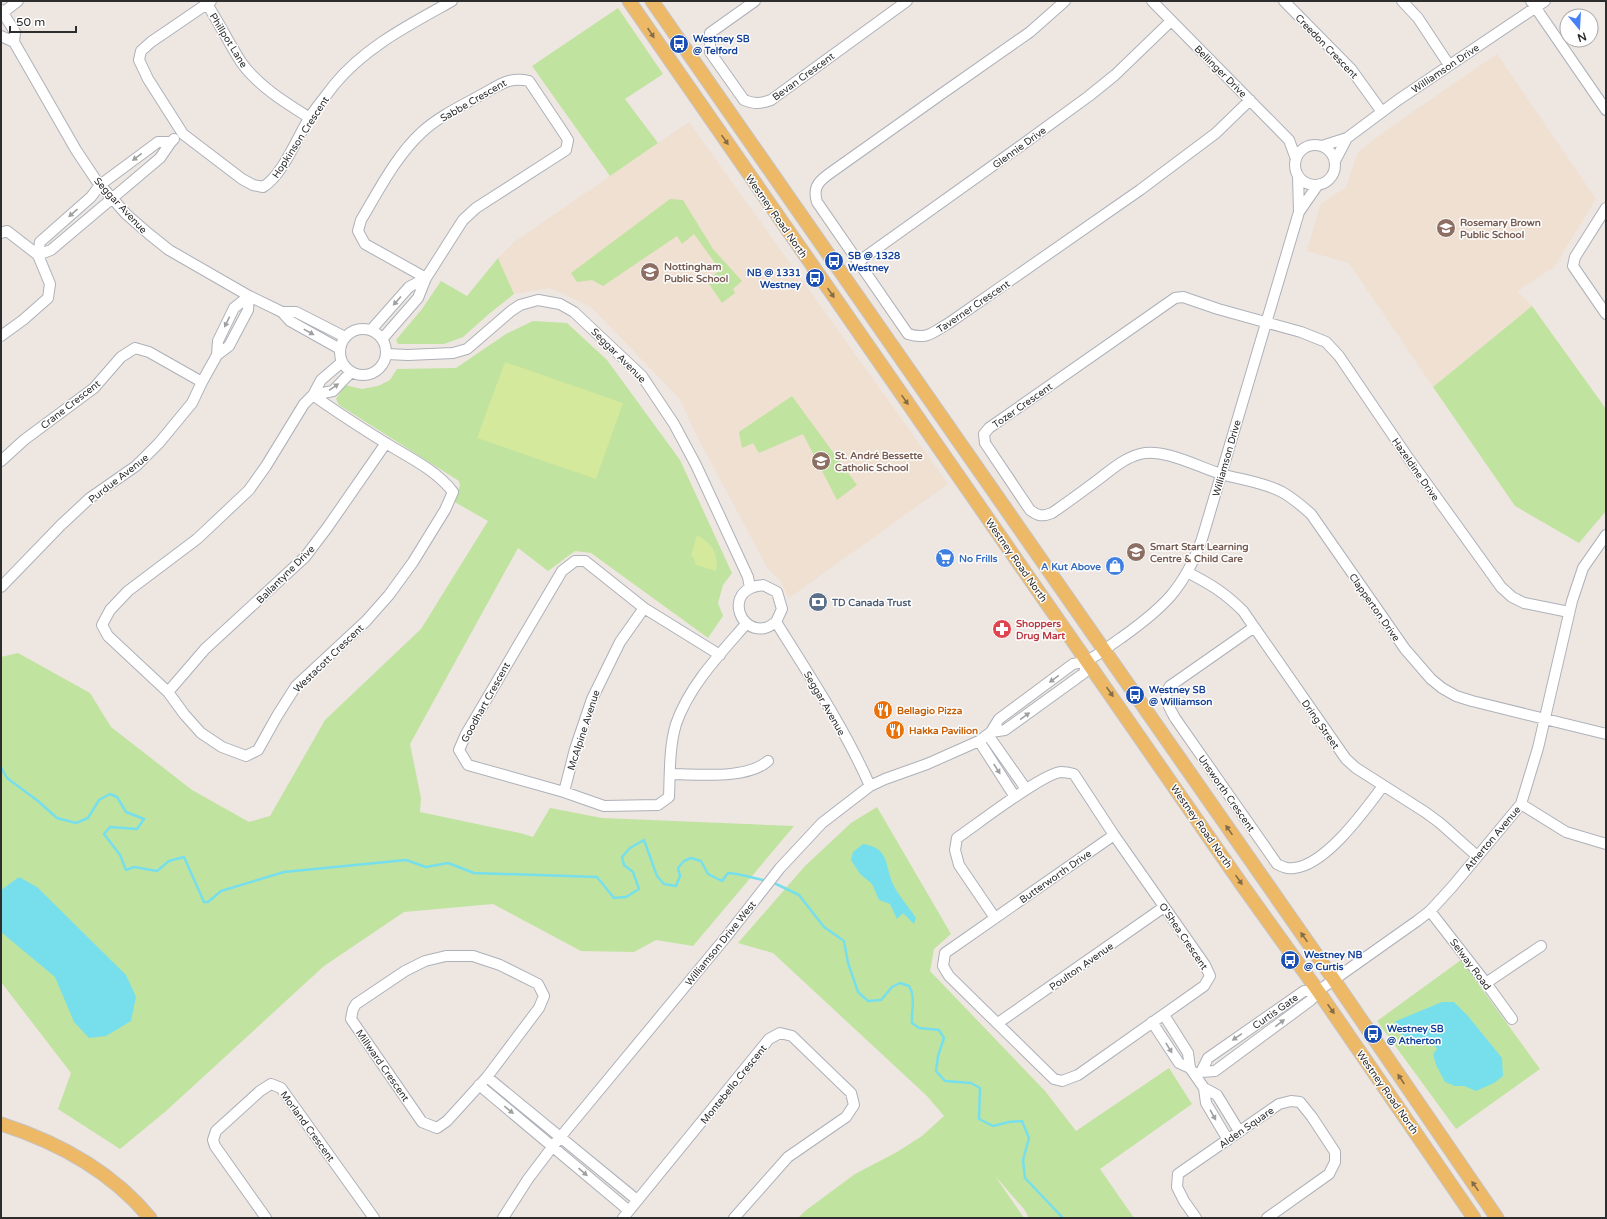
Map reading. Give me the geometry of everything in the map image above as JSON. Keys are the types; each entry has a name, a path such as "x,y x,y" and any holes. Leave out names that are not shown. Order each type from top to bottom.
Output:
{"main road":[{"name":"Westney Road North","path":"629,1 1318,991 1474,1218"},
{"name":"Westney Road North","path":"652,1 1334,980 1497,1218"},
{"path":"1,1124 38,1137 86,1163 124,1191 150,1218"}],"street":[{"path":"2,12 18,1"},
{"name":"Hopkinson Crescent","path":"209,2 151,42 141,51 139,60 148,79 183,134 242,180 253,185 263,187 275,178 310,118 334,85 358,60 400,30 452,1"},
{"name":"Bevan Crescent","path":"755,1 710,33 709,41 710,52 744,100 752,103 761,103 771,100 907,1"},
{"name":"Taverner Crescent","path":"1065,1 1030,32 821,180 814,194 817,202 908,334 919,337 928,336 949,323 1140,190 1216,133 1250,100"},
{"name":"Bellinger Drive","path":"1152,1 1290,140 1296,159"},
{"name":"Creedon Crescent","path":"1284,1 1351,69 1382,112"},
{"path":"1402,1 1418,18 1449,65"},
{"name":"Williamson Drive","path":"1322,146 1347,138 1533,4 1545,1"},
{"name":"Phillpot Lane","path":"209,2 242,62 255,78 271,92 310,118"},
{"path":"1533,4 1606,110"},
{"name":"Seggar Avenue","path":"2,12 14,32 14,42 76,150 100,185 126,214 169,250 249,296 282,312 290,321 340,348"},
{"name":"Glennie Drive","path":"858,262 1019,148 1089,96 1115,75 1172,21"},
{"path":"1,36 14,42"},
{"name":"Sabbe Crescent","path":"383,338 418,298 426,278 463,220 476,208 566,150 568,140 566,135 529,81 509,79 422,131 405,150 361,220 358,231 365,244 426,278"},
{"path":"38,255 51,250 160,158 171,142 183,134"},
{"name":"Williamson Drive","path":"1335,161 1347,138"},
{"path":"1290,140 1310,145 1322,146 1331,152 1335,161 1335,170 1331,178 1317,186 1305,183 1298,175 1295,168 1296,159 1301,150 1310,145"},
{"path":"38,255 40,242 90,197 100,185 158,142 171,142"},
{"name":"Williamson Drive","path":"1088,661 1148,618 1164,604 1176,591 1196,555 1222,474 1299,212 1298,175"},
{"name":"Williamson Drive","path":"1299,212 1317,186"},
{"path":"1606,208 1575,257 1573,266 1606,314"},
{"path":"1,233 7,232 38,255 50,284 48,298 23,320 1,336"},
{"name":"Sabbe Crescent","path":"371,330 409,287 426,278"},
{"name":"Purdue Avenue","path":"217,355 218,341 234,308 249,296"},
{"name":"Purdue Avenue","path":"3,581 90,498 136,466 159,443 192,404 217,355 229,346 245,318 248,310 249,296"},
{"name":"Tozer Crescent","path":"1222,474 1169,456 1153,453 1141,454 1120,464 1052,514 1043,516 1037,515 1030,510 985,443 984,434 989,428 1175,298 1183,297 1266,323"},
{"name":"Seggar Avenue","path":"387,354 408,355 453,353 467,349 511,310 520,305 538,300 560,304 574,312 642,376 674,424 696,465 748,577 750,588"},
{"name":"Seggar Avenue","path":"282,312 296,312 345,337"},
{"name":"Hazeldine Drive","path":"1266,323 1301,332 1326,342 1339,356 1409,459 1501,587 1512,597 1524,603 1569,612"},
{"path":"364,328 371,330 383,338 387,354 385,361 374,373 359,375 351,372 342,362 340,348 345,337 357,329 364,328"},
{"name":"Crane Crescent","path":"1,461 24,440 94,388 121,357 135,348 149,352 202,382"},
{"name":"Westacott Crescent","path":"313,395 333,410 403,452 444,480 453,492 445,510 413,562 389,595 366,621 296,686 258,750 246,756 222,747 201,733 184,714 168,692 139,663 108,636 102,625 110,610 128,591 197,539 249,490 266,466 304,404 313,395 321,380 342,362"},
{"path":"313,395 333,391 351,372"},
{"name":"Ballantyne Drive","path":"168,692 205,649 305,557 386,443"},
{"name":"Clapperton Drive","path":"1222,474 1268,485 1283,492 1298,502 1306,510 1405,649 1431,679 1442,688 1456,696 1472,701 1544,720 1606,734"},
{"name":"Atherton Avenue","path":"1318,991 1417,922 1430,911 1452,887 1521,804 1538,748 1569,612 1583,568 1606,535"},
{"name":"Goodhart Crescent","path":"720,655 644,608 585,561 575,561 562,572 558,578 466,734 459,750 468,765 564,792 604,806 658,805 669,797 672,750 676,724 688,698 720,655 746,624"},
{"name":"Dring Street","path":"1187,572 1228,596 1242,611 1346,759 1383,786 1440,823 1477,856"},
{"path":"763,585 777,592 782,609 776,622 766,628 754,627 746,624 739,613 738,603 742,594 750,588 763,585"},
{"name":"McAlpine Avenue","path":"564,792 575,750 592,699 620,642 644,608"},
{"name":"Seggar Avenue","path":"776,622 862,767 870,786"},
{"name":"Unsworth Crescent","path":"1253,628 1170,686 1166,691 1166,702 1175,718 1277,864 1286,868 1295,868 1306,865 1333,847 1357,821 1383,786"},
{"name":"Williamson Drive West","path":"503,1218 528,1179 553,1146 780,868 822,823 870,786 927,764 979,741 989,734 999,719 1073,664 1088,661"},
{"path":"989,734 1026,789"},
{"path":"979,741 1016,797"},
{"path":"670,774 717,774 747,772 763,765 768,761"},
{"name":"O'Shea Crescent","path":"1061,772 1074,774 1114,835 1205,965 1210,976 1204,986 1078,1076 1062,1081 1054,1079 949,976 943,966 945,953 995,918 960,864 955,850 957,838 1016,797 1049,775 1061,772"},
{"path":"1521,804 1566,832 1606,844"},
{"name":"Butterworth Drive","path":"995,918 1114,835"},
{"name":"Poulton Avenue","path":"998,1023 1164,907"},
{"name":"Selway Road","path":"1430,911 1512,1019"},
{"path":"1486,983 1540,946"},
{"name":"Millward Crescent","path":"446,956 473,956 500,965 538,984 544,996 539,1008 487,1077 479,1085 447,1121 437,1128 422,1122 351,1019 353,1009 356,1004 405,971 425,961 446,956"},
{"name":"Curtis Gate","path":"1196,1071 1208,1058 1304,991 1318,991"},
{"name":"Curtis Gate","path":"1196,1071 1215,1071 1311,1000 1318,991"},
{"path":"1164,1014 1188,1053 1204,1088 1206,1103 1228,1140"},
{"path":"1152,1022 1179,1062 1196,1071"},
{"name":"Montebello Crescent","path":"553,1146 625,1214 769,1039 780,1033 792,1036 851,1093 854,1105 846,1117 788,1157 734,1218"},
{"path":"487,1077 636,1200"},
{"name":"Morland Crescent","path":"266,1218 215,1146 213,1140 216,1132 260,1091 271,1084 281,1088 374,1218"},
{"path":"479,1085 553,1146"},
{"path":"1204,1088 1217,1095 1240,1131"},
{"name":"Alden Square","path":"1196,1218 1184,1201 1177,1187 1178,1174 1279,1104 1291,1101 1300,1102 1312,1117 1335,1152 1336,1162 1329,1174 1267,1218"}],"shaded area":[{"name":"Rosemary Brown Public School","path":"1497,54 1596,199 1554,267 1517,291 1532,306 1433,387 1349,263 1307,251 1320,205 1346,187 1358,152 1388,129"},
{"path":"689,122 948,484 789,598 780,580 768,569 698,438 679,398 591,307 550,288 514,294 498,258 514,242"}],"green space":[{"path":"618,8 663,74 625,99 658,143 610,176 532,66"},
{"path":"670,199 683,200 713,249 742,281 733,289 735,293 722,303 707,281 720,270 694,234 682,244 677,236 603,286 592,280 577,282 571,273"},
{"path":"498,258 514,294 463,337 444,344 398,344 396,340 422,309 441,281 467,296"},
{"path":"1532,306 1606,409 1606,511 1579,543 1515,506 1433,387"},
{"path":"533,321 567,323 607,360 680,460 732,573 723,585 718,603 723,616 708,638 591,553 575,551 548,571 518,548 410,744 421,798 420,812 533,837 550,808 602,818 794,826 693,946 656,940 634,952 581,951 493,904 404,912 324,966 166,1111 120,1149 58,1109 71,1073 1,982 1,657 18,653 90,693 111,727 192,790 249,822 270,816 325,720 421,629 488,521 453,501 460,486 459,481 339,405 336,399 345,385 362,389 378,386 390,380 397,369 456,368 506,334"},
{"path":"505,362 623,403 596,479 477,438"},
{"path":"792,396 857,485 837,500 803,434 759,453 753,443 742,448 739,432"},
{"path":"697,535 707,542 713,550 717,565 716,571 696,565 691,555"},
{"path":"877,807 951,934 934,949 930,971 1045,1091 1076,1131 1169,1068 1192,1104 1100,1169 1134,1218 1029,1218 1024,1209 995,1176 1024,1218 798,1218 805,1211 855,1174 897,1152 922,1136 944,1116 927,1096 773,953 738,943 805,866 851,823"},
{"path":"1461,960 1540,1069 1456,1129 1377,1021"}],"water":[{"path":"863,844 877,849 884,857 894,887 916,918 914,924 903,913 897,919 890,904 879,900 872,884 860,874 851,860 853,852"},
{"path":"19,877 37,887 126,975 136,997 131,1021 106,1036 89,1038 74,1022 55,977 1,932 1,890"},
{"path":"1442,1002 1454,1002 1468,1016 1502,1058 1503,1076 1494,1083 1476,1091 1464,1086 1455,1086 1445,1082 1436,1065 1433,1054 1437,1049 1435,1046 1412,1040 1400,1033 1394,1027 1396,1021"}],"waterway":[{"path":"1,767 7,778 38,801 57,818 76,823 88,818 99,800 110,794 117,797 126,812 144,819 137,829 110,827 104,834 120,855 126,870 134,867 157,871 169,861 184,857 204,902 208,902 221,891 284,872 406,860 426,867 448,863 474,873 597,877 614,898 626,897 639,889 633,872 624,865 622,857 630,848 644,840 657,876 664,884 676,886 680,876 678,868 684,861 691,858 701,861 708,874 722,881 728,873 767,881"},
{"path":"772,882 799,895 824,927 844,941 848,963 858,992 868,1001 881,1000 892,987 900,983 909,986 913,999 912,1023 919,1028 939,1030 944,1038 938,1056 936,1071 945,1081 971,1083 980,1088 979,1119 993,1126 1009,1122 1022,1121 1029,1138 1023,1160 1025,1178 1063,1218"}],"place":[{"name":"Westney SB @ Telford","path":"679,44"},
{"name":"Rosemary Brown Public School","path":"1446,228"},
{"name":"SB @ 1328 Westney","path":"834,261"},
{"name":"Nottingham Public School","path":"650,272"},
{"name":"NB @ 1331 Westney","path":"815,278"},
{"name":"St. André Bessette Catholic School","path":"821,461"},
{"name":"Smart Start Learning Centre & Child Care","path":"1136,552"},
{"name":"No Frills","path":"945,558"},
{"name":"A Kut Above","path":"1115,566"},
{"name":"TD Canada Trust","path":"818,602"},
{"name":"Shoppers Drug Mart","path":"1002,629"},
{"name":"Westney SB @ Williamson","path":"1135,695"},
{"name":"Bellagio Pizza","path":"883,710"},
{"name":"Hakka Pavilion","path":"895,730"},
{"name":"Westney NB @ Curtis","path":"1290,960"},
{"name":"Westney SB @ Atherton","path":"1373,1034"}]}
